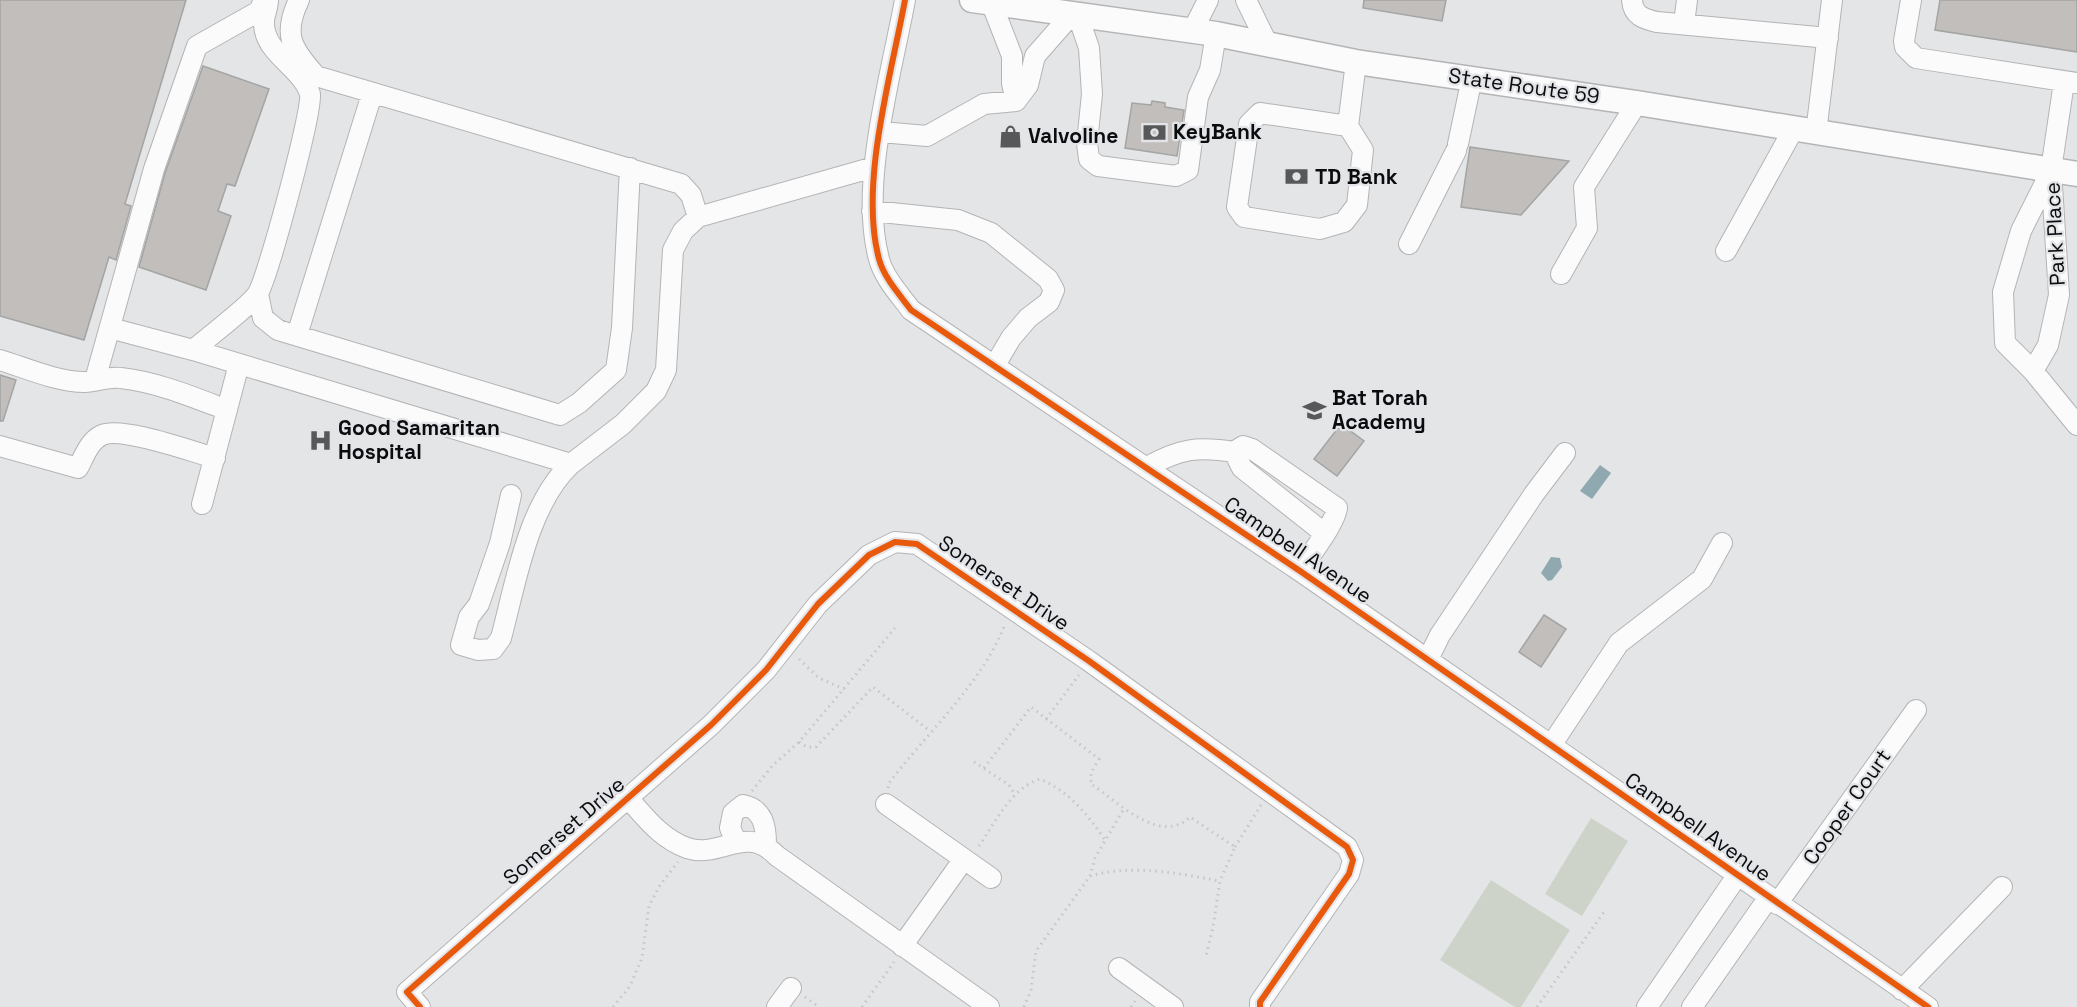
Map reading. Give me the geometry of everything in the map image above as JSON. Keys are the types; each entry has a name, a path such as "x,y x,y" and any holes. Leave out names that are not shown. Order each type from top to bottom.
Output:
{"main road":[{"name":"State Route 59","path":"981,1 1204,33 1267,43 1356,62 1638,103 2077,174"}],"street":[{"path":"95,380 154,169 197,46 259,11 264,0"},
{"path":"268,0 263,23 268,40 287,64 310,77 681,184 692,195 698,217"},
{"path":"299,0 291,17 290,36 310,77 311,96 304,139 258,294 263,318 278,330 560,416 579,403 616,370 622,328 630,168"},
{"name":"Campbell Avenue","path":"906,0 874,167 872,211 880,262 911,310 1300,571 1928,1007"},
{"path":"880,132 927,136 984,104 1016,101 1028,85 1035,56 1075,15 1089,48 1092,94 1087,143 1089,159 1098,166 1176,176 1188,170 1198,97 1210,70 1204,33 1208,0"},
{"path":"1246,0 1267,43"},
{"path":"1632,0 1634,10 1642,18 1828,39"},
{"path":"1684,24 1687,0"},
{"path":"1726,250 1805,131 1828,39 1832,0"},
{"path":"1911,0 1904,41 1905,47 1916,58 2071,82 2051,170"},
{"path":"981,1 1012,56 1012,83 1016,101"},
{"path":"1348,126 1260,113 1249,124 1237,207 1244,217 1320,229 1344,222 1357,205 1363,150 1348,126 1356,62"},
{"path":"1409,244 1457,147 1472,78"},
{"path":"297,335 372,94"},
{"path":"1561,274 1587,228 1584,187 1638,103"},
{"path":"511,495 500,543 479,604 469,617 461,645 478,650 493,649 501,638 536,516 561,473 623,424 656,390 666,370 673,250 683,231 698,217 874,167"},
{"name":"Park Place","path":"2033,371 2048,345 2059,295 2051,170"},
{"name":"Park Place","path":"2051,170 2021,231 2003,292 2005,343 2033,371 2077,425"},
{"path":"872,211 958,220 991,233 1023,262 1048,279 1054,290 1049,302 1028,318 1011,339 995,365"},
{"path":"193,350 258,294"},
{"path":"110,328 193,350 571,464"},
{"path":"0,360 67,380 86,382 121,378 190,396 227,410"},
{"path":"202,504 239,364"},
{"path":"0,446 78,468 91,444 103,435 115,433 137,436 215,458"},
{"path":"1147,467 1173,453 1195,449 1234,452 1243,446 1252,449 1333,504 1336,512 1300,571"},
{"path":"1234,452 1242,468 1324,533"},
{"path":"1428,659 1440,635 1534,494 1565,453"},
{"name":"Somerset Drive","path":"420,1007 407,992 711,725 766,670 818,604 869,555 895,542 917,544 1089,662 1347,846 1353,860 1349,874 1260,1002 1260,1007"},
{"path":"1552,744 1619,643 1702,579 1722,543"},
{"name":"Cooper Court","path":"1692,1007 1916,710"},
{"name":"Somerset Drive","path":"627,797 664,837 688,848 708,850 736,841 765,844"},
{"path":"886,804 991,878"},
{"path":"736,841 730,828 733,813 743,805 753,807 762,818 766,830 765,844 777,856 989,1007"},
{"path":"902,946 964,859"},
{"path":"1647,1007 1737,876"},
{"path":"1902,990 2002,887"},
{"path":"1119,968 1173,1007"},
{"path":"777,1007 791,988"}],"path":[{"path":"886,804 889,783 992,653 1014,610"},
{"path":"743,805 773,765 799,742 895,628"},
{"path":"788,642 802,664 810,671 819,678 844,689"},
{"path":"1046,719 1089,662"},
{"path":"799,742 807,747 816,747 873,687 930,731"},
{"path":"984,768 1031,708 1099,759 1091,773 1091,784 1149,825 1159,827 1185,822 1190,817 1235,847"},
{"path":"974,762 1009,785 1015,795"},
{"path":"964,859 975,851 1015,795 1027,783 1040,779 1054,786 1086,812 1105,840"},
{"path":"1206,956 1220,881 1239,837 1270,792"},
{"path":"1024,1007 1031,990 1035,951 1090,876 1095,858 1125,807"},
{"path":"613,1007 630,986 642,958 649,906 660,885 688,848"},
{"path":"1090,876 1105,872 1159,871 1220,881"},
{"path":"1537,1007 1604,912"},
{"path":"862,1007 895,961 902,946"}],"shaded area":[{"path":"1591,818 1628,841 1582,916 1545,894"},
{"path":"1491,880 1570,930 1521,1007 1515,1007 1440,960"}],"water":[{"path":"1600,465 1611,473 1592,499 1580,491"},
{"path":"1551,557 1560,558 1562,567 1552,580 1548,581 1541,573"}],"building":[{"path":"0,0 186,0 125,204 131,206 116,260 109,257 84,340 0,316"},
{"path":"1364,0 1446,0 1442,21 1363,8"},
{"path":"1940,0 2077,0 2077,52 1935,30"},
{"path":"203,66 269,89 235,186 227,184 218,211 231,216 206,290 139,267 165,173"},
{"path":"1152,101 1165,103 1165,107 1184,110 1177,156 1125,148 1132,103 1151,105"},
{"path":"1470,147 1569,161 1521,215 1461,207"},
{"path":"0,375 16,380 3,421 0,421"},
{"path":"1341,424 1364,441 1337,476 1314,459"},
{"path":"1544,615 1566,629 1541,667 1519,652"}],"cycle path":[{"path":"905,0 879,130 873,198 874,230 881,266 911,310 1300,571 1928,1007"},
{"path":"420,1007 407,992 711,725 766,670 818,604 869,555 895,542 917,544 1089,661 1347,847 1353,860 1349,874 1260,1002 1260,1007"}],"place":[{"name":"KeyBank","path":"1155,132"},
{"name":"Valvoline","path":"1010,136"},
{"name":"TD Bank","path":"1297,177"},
{"name":"Bat Torah Academy","path":"1314,410"},
{"name":"Good Samaritan Hospital","path":"320,440"}]}
